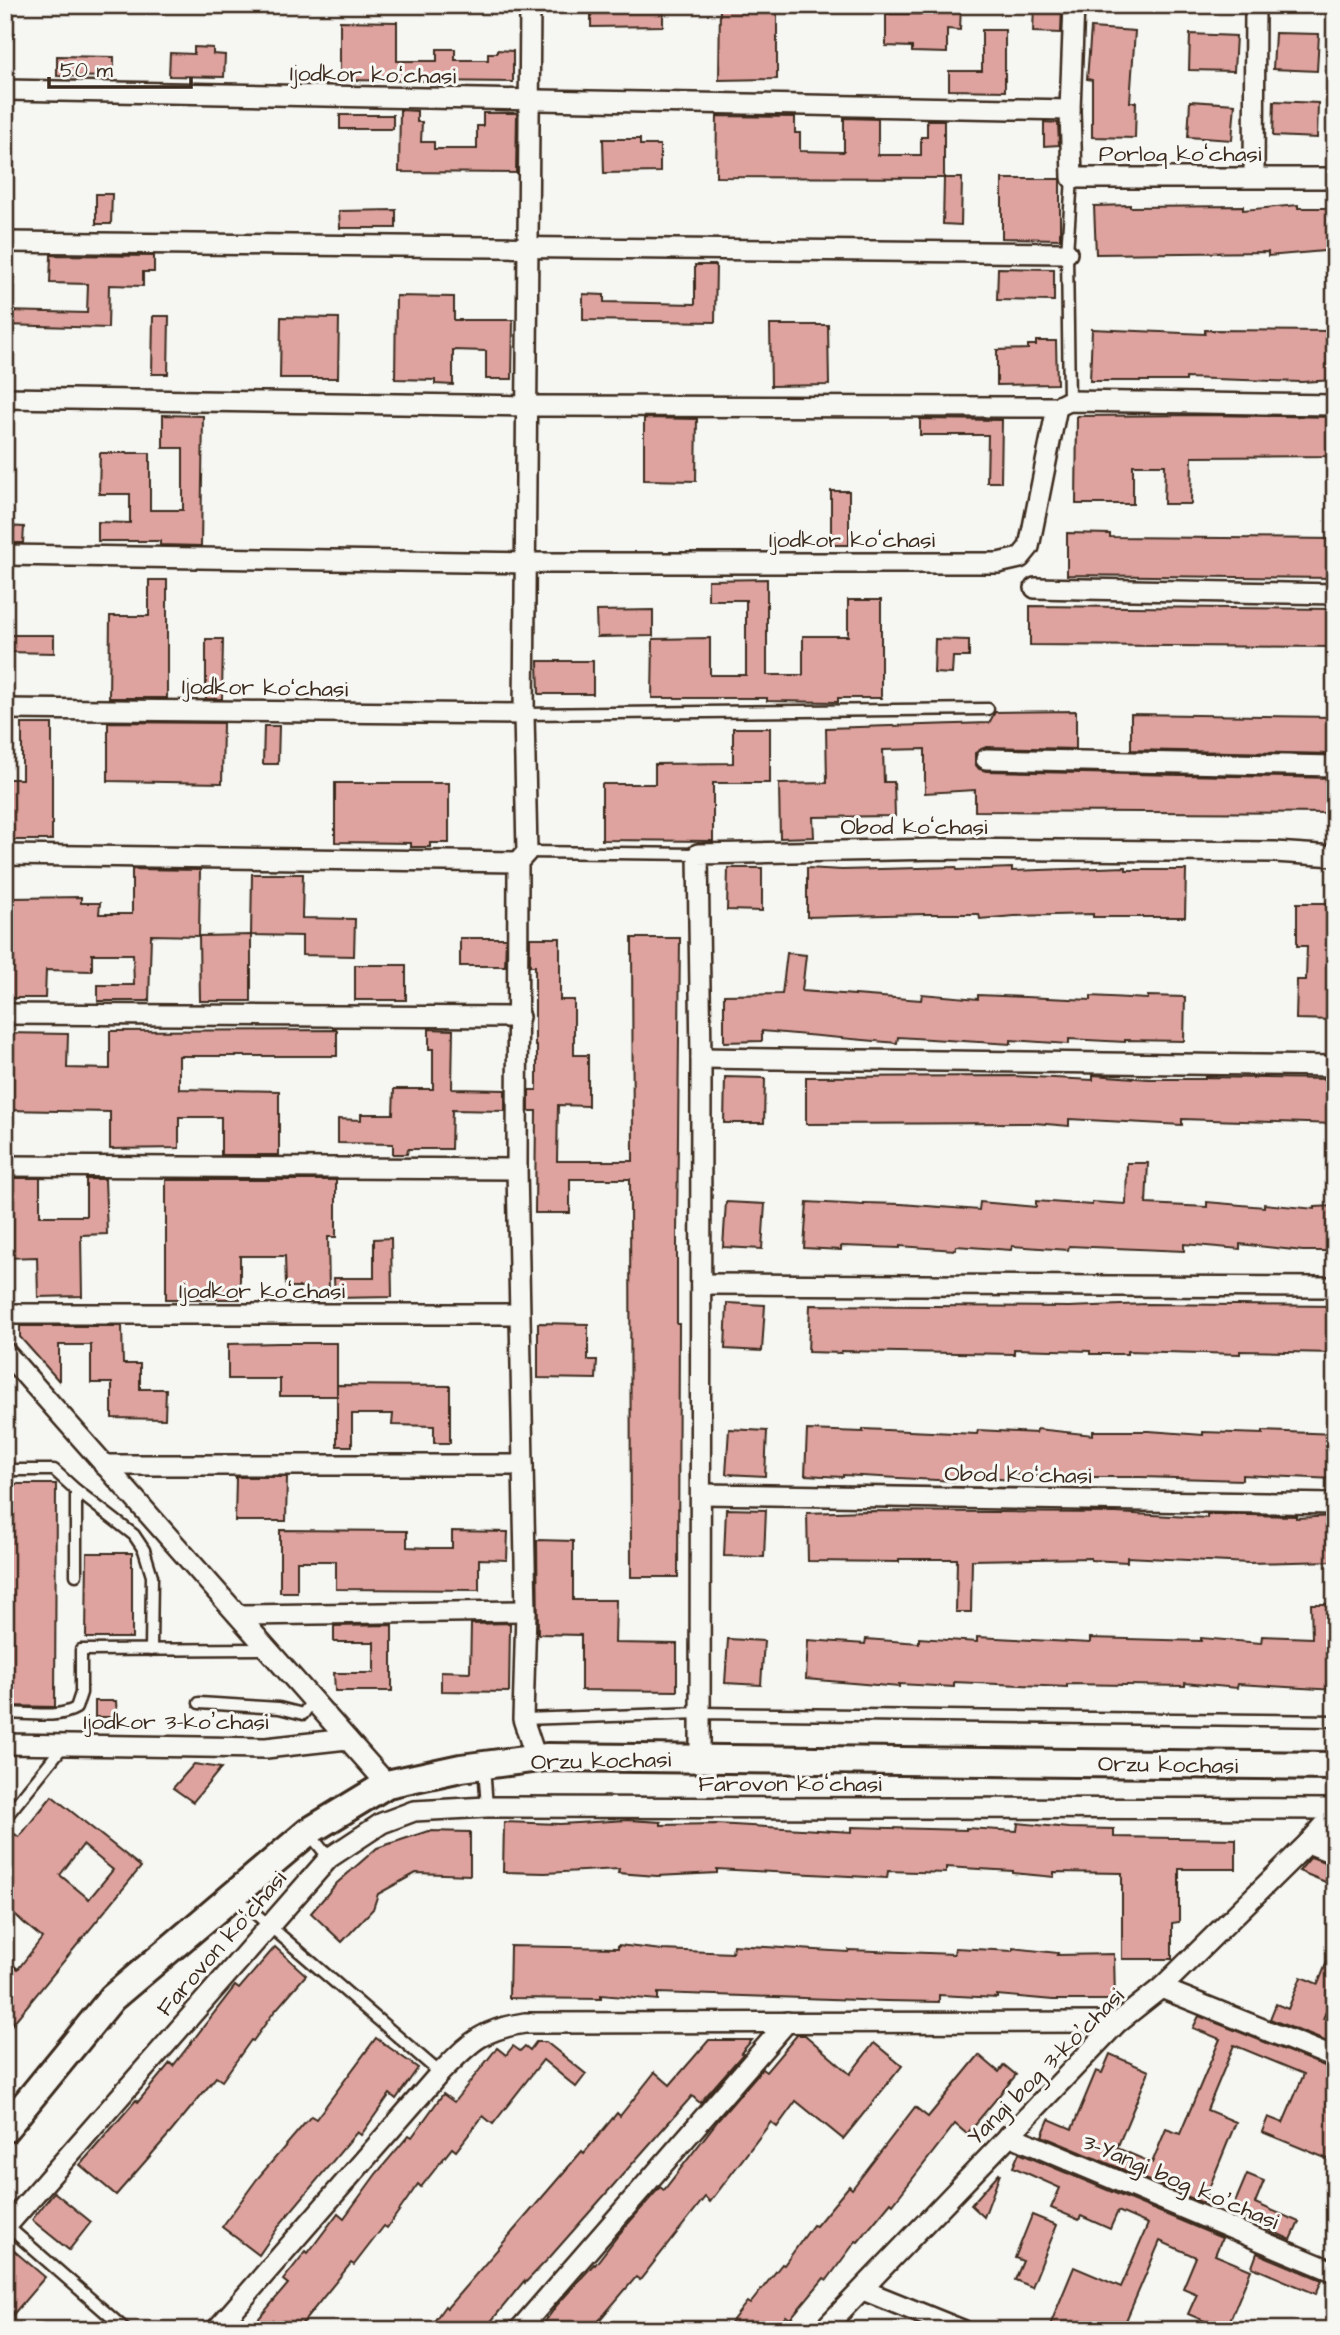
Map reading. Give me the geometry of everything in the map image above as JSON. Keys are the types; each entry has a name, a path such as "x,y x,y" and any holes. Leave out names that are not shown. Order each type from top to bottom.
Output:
{"main road":[{"name":"Orzu kochasi","path":"5,2129 112,1998 307,1832 387,1784 461,1768 536,1758 1335,1766"}],"street":[{"path":"530,5 527,564 517,1169 526,1611 523,1719 536,1758"},
{"name":"Porloq koʻchasi","path":"1074,5 1070,110 1072,178 1335,178"},
{"path":"1254,177 1255,5"},
{"name":"Ijodkor koʻchasi","path":"5,90 1070,110"},
{"path":"5,242 1067,253"},
{"path":"5,398 527,406 1335,405"},
{"name":"Ijodkor koʻchasi","path":"5,555 527,564 998,563 1020,558 1029,547 1063,404"},
{"path":"1035,588 1335,594"},
{"name":"Ijodkor koʻchasi","path":"5,709 524,713"},
{"path":"986,759 1335,766"},
{"name":"Obod koʻchasi","path":"698,854 955,849 1275,852 1335,856"},
{"path":"698,854 701,1058 700,1759"},
{"path":"5,855 522,857"},
{"path":"5,1014 519,1017"},
{"path":"701,1058 1335,1066"},
{"path":"5,1166 517,1169"},
{"path":"701,1284 1335,1287"},
{"name":"Ijodkor koʻchasi","path":"5,1314 518,1314"},
{"path":"5,1352 387,1784"},
{"path":"104,1465 523,1465"},
{"name":"Obod koʻchasi","path":"701,1494 1335,1504"},
{"path":"239,1615 526,1611"},
{"name":"Ijodkor 3-koʼchasi","path":"5,1744 266,1748 347,1739"},
{"name":"Farovon koʻchasi","path":"6,2226 329,1858 382,1823 414,1811 487,1807 1335,1811"},
{"name":"Yangi bog 3-koʼchasi","path":"823,2330 1118,2022 1161,1988 1308,1843 1335,1811"},
{"path":"1308,1843 1335,1854"},
{"path":"1161,1988 1335,2058"},
{"path":"519,2330 787,2022"},
{"path":"215,2330 440,2073 470,2042 499,2027 525,2023 1118,2022"},
{"name":"3-Yangi bog koʼchasi","path":"1009,2135 1335,2272"},
{"path":"863,2290 962,2330"}],"lane":[{"path":"1063,404 1072,178"},
{"path":"524,713 988,709"},
{"path":"522,857 698,854"},
{"path":"5,1470 54,1470 134,1535 144,1550 152,1576 151,1650"},
{"path":"76,1490 76,1574"},
{"path":"5,1713 58,1714 76,1708 81,1693 81,1650 267,1649"},
{"path":"199,1703 279,1708 303,1714 313,1700"},
{"path":"523,1719 700,1713 1335,1721"},
{"path":"5,1818 64,1745"},
{"path":"484,1765 487,1807"},
{"path":"307,1832 329,1858"},
{"path":"232,1894 440,2073"},
{"path":"6,2226 126,2330"}],"building":[{"path":"591,5 663,5 663,26 591,27"},
{"path":"720,5 777,5 777,79 719,80"},
{"path":"930,5 961,5 960,30 947,29 947,53 912,52 912,47 886,46 886,14 930,14"},
{"path":"1034,5 1062,5 1061,33 1033,32"},
{"path":"340,21 397,22 397,61 437,61 437,49 455,49 455,60 488,60 488,53 497,53 497,50 513,51 513,82 340,80"},
{"path":"1091,28 1135,31 1130,102 1136,102 1135,138 1092,137 1092,80 1087,79"},
{"path":"982,30 1005,30 1005,91 949,90 949,71 982,71"},
{"path":"1275,33 1319,34 1317,71 1273,69"},
{"path":"1190,34 1236,36 1234,71 1189,70"},
{"path":"194,47 213,48 213,54 225,55 224,77 169,76 170,53 194,54"},
{"path":"57,56 114,57 114,77 57,76"},
{"path":"1190,101 1235,104 1232,140 1188,137"},
{"path":"1274,101 1318,103 1317,138 1273,136"},
{"path":"400,110 417,111 417,122 422,122 421,142 434,142 434,149 477,149 477,126 483,126 483,113 517,113 516,173 399,172"},
{"path":"340,115 393,115 393,129 340,129"},
{"path":"717,116 795,117 795,133 800,133 800,151 844,152 844,118 878,119 878,155 921,155 921,137 927,137 927,120 944,120 944,178 716,177"},
{"path":"1044,122 1058,123 1059,145 1044,146"},
{"path":"603,139 640,139 640,145 660,145 660,172 604,173"},
{"path":"944,178 962,178 961,225 943,224"},
{"path":"1002,179 1060,179 1060,239 1002,238"},
{"path":"96,194 112,194 111,224 96,224"},
{"path":"1298,205 1298,208 1335,208 1335,250 1268,256 1268,252 1096,254 1094,206 1243,206 1243,210"},
{"path":"396,210 396,228 340,228 339,211"},
{"path":"51,255 154,256 154,272 143,272 143,286 109,285 108,328 5,325 5,311 87,313 88,284 50,283"},
{"path":"695,265 716,265 715,322 583,320 583,294 604,295 604,302 695,304"},
{"path":"998,268 1054,269 1054,301 997,300"},
{"path":"396,296 454,297 454,320 513,320 512,379 486,379 486,351 453,350 453,385 435,384 435,380 395,379"},
{"path":"153,316 169,316 168,374 152,374"},
{"path":"281,317 339,318 338,378 280,378"},
{"path":"770,325 828,325 829,385 771,386"},
{"path":"1092,329 1205,334 1205,330 1335,331 1335,380 1301,382 1186,378 1186,381 1090,381"},
{"path":"1036,341 1056,341 1057,384 997,385 997,350 1028,349 1028,345 1036,345"},
{"path":"163,415 203,416 201,546 160,545 160,541 98,541 98,522 130,523 130,494 99,494 100,453 150,453 150,510 183,510 183,448 163,448"},
{"path":"1077,416 1335,417 1335,456 1192,457 1191,504 1164,504 1165,465 1133,465 1133,504 1076,504"},
{"path":"644,418 697,419 696,481 644,480"},
{"path":"920,419 1002,420 1001,482 987,482 988,435 920,435"},
{"path":"831,491 849,491 849,545 831,545"},
{"path":"5,526 24,527 23,543 5,543"},
{"path":"1067,533 1110,534 1110,537 1335,539 1335,578 1067,575"},
{"path":"767,579 767,675 803,675 803,636 848,636 848,600 881,600 881,698 838,698 838,702 767,701 767,698 652,698 653,639 710,638 710,675 746,675 746,600 708,600 708,580"},
{"path":"149,580 167,580 167,698 109,698 110,616 149,616"},
{"path":"1030,606 1335,609 1335,647 1030,645"},
{"path":"653,610 653,636 597,637 596,611"},
{"path":"5,635 54,635 54,653 5,652"},
{"path":"206,639 223,639 222,699 206,699"},
{"path":"935,639 969,640 969,657 953,657 952,674 934,673"},
{"path":"538,661 593,661 593,694 539,694"},
{"path":"1076,711 1076,749 986,747 975,753 975,764 986,771 1335,778 1335,813 975,811 975,790 925,793 925,749 883,750 884,782 894,782 895,816 813,817 814,837 780,838 779,784 827,783 826,728 989,723 995,712"},
{"path":"1131,714 1335,717 1335,754 1131,750"},
{"path":"108,722 223,723 222,783 108,781"},
{"path":"22,724 52,724 52,840 5,840 5,779 22,779"},
{"path":"264,726 279,726 278,764 263,764"},
{"path":"733,728 770,728 770,783 713,783 713,841 602,840 602,784 655,784 655,764 733,763"},
{"path":"335,783 449,783 449,843 411,847 411,843 335,842"},
{"path":"956,867 957,870 1012,868 1012,871 1126,867 1126,870 1186,870 1185,917 1093,917 1093,914 980,919 979,914 925,914 807,917 807,868 842,870"},
{"path":"728,868 762,868 762,911 727,910"},
{"path":"132,869 200,870 199,936 151,935 149,1001 98,1001 98,985 134,985 133,954 92,954 92,971 46,970 45,998 5,998 5,902 13,902 13,898 81,897 81,903 100,903 99,914 132,914"},
{"path":"252,874 303,874 302,918 355,919 354,956 302,955 302,936 251,935"},
{"path":"1297,903 1335,903 1335,1020 1296,1019 1297,980 1306,980 1307,946 1297,946"},
{"path":"251,935 251,1001 200,1001 199,936"},
{"path":"460,938 506,938 505,966 460,966"},
{"path":"530,938 560,938 560,1000 574,1000 574,1055 588,1055 588,1106 558,1105 557,1161 633,1161 632,938 680,938 678,1577 631,1577 630,1179 570,1179 570,1213 535,1213 536,1111 529,1111 529,1090 537,1090 537,1046 535,966 530,966"},
{"path":"787,953 806,955 802,991 921,1000 922,994 978,999 978,995 1091,1000 1091,996 1148,999 1148,996 1185,997 1184,1041 1069,1039 1069,1044 1011,1040 1011,1044 898,1037 897,1043 762,1031 762,1041 724,1042 724,995 782,994"},
{"path":"355,965 406,965 406,1000 355,1000"},
{"path":"429,1029 453,1030 452,1089 505,1090 505,1111 452,1110 451,1149 408,1149 407,1154 393,1154 393,1144 338,1143 338,1119 361,1120 361,1114 393,1114 394,1089 433,1089 433,1049 429,1049"},
{"path":"337,1030 337,1056 179,1056 179,1089 279,1091 279,1155 221,1155 221,1117 179,1117 179,1148 110,1149 110,1112 5,1110 5,1033 68,1034 67,1068 110,1069 110,1031"},
{"path":"1093,1075 1149,1079 1335,1079 1335,1124 1182,1119 1182,1125 1069,1119 1069,1126 1034,1123 806,1124 806,1077 1013,1076 1093,1080"},
{"path":"725,1077 765,1078 764,1123 724,1123"},
{"path":"1127,1163 1148,1163 1146,1204 1207,1207 1207,1202 1315,1209 1335,1206 1335,1251 1303,1251 1240,1244 1240,1249 1184,1244 1184,1251 1069,1246 1068,1250 1012,1246 1011,1250 956,1246 955,1250 900,1246 841,1246 841,1250 804,1248 807,1202 901,1204 979,1210 980,1202 1036,1207 1036,1201 1092,1205 1092,1202 1126,1204"},
{"path":"5,1178 40,1178 40,1216 86,1216 86,1179 105,1179 107,1234 81,1235 82,1296 38,1297 37,1257 5,1258"},
{"path":"166,1180 336,1180 336,1237 328,1237 329,1291 303,1291 303,1287 286,1287 285,1256 240,1256 240,1299 166,1299"},
{"path":"726,1202 765,1204 762,1249 723,1247"},
{"path":"391,1238 392,1297 335,1298 334,1278 374,1278 374,1239"},
{"path":"727,1303 765,1305 762,1351 725,1349"},
{"path":"1147,1304 1335,1306 1335,1353 1127,1351 1127,1354 1090,1354 1090,1351 1014,1349 1014,1354 808,1352 810,1305 1069,1307"},
{"path":"538,1323 588,1324 588,1360 597,1360 596,1379 538,1378"},
{"path":"20,1326 122,1326 123,1364 140,1364 140,1389 166,1389 165,1419 112,1418 112,1383 91,1383 91,1345 59,1345 59,1381 20,1337"},
{"path":"337,1343 337,1396 280,1396 280,1379 228,1379 228,1344"},
{"path":"337,1385 450,1386 450,1443 434,1443 434,1426 392,1425 393,1414 352,1414 352,1446 337,1446"},
{"path":"729,1429 767,1431 765,1476 726,1474"},
{"path":"863,1429 977,1434 978,1430 1036,1433 1037,1429 1093,1435 1093,1431 1203,1435 1203,1432 1263,1434 1263,1431 1335,1434 1335,1479 1242,1475 1242,1480 1141,1477 1070,1479 1013,1474 1013,1480 956,1476 955,1481 805,1475 807,1430 863,1432"},
{"path":"236,1477 287,1477 286,1521 235,1521"},
{"path":"5,1484 56,1484 55,1707 5,1706"},
{"path":"726,1509 766,1510 764,1557 724,1556"},
{"path":"807,1513 1116,1513 1207,1518 1207,1514 1296,1518 1335,1516 1335,1561 1249,1563 1127,1557 1127,1562 1091,1558 972,1560 971,1612 956,1612 957,1559 899,1559 899,1562 808,1561"},
{"path":"280,1530 407,1531 407,1547 431,1548 452,1548 452,1531 508,1532 507,1560 479,1559 479,1590 336,1589 336,1561 297,1561 297,1592 280,1592"},
{"path":"537,1540 573,1541 573,1600 616,1600 615,1643 677,1644 677,1691 581,1690 581,1635 538,1634"},
{"path":"87,1553 132,1553 132,1638 86,1638"},
{"path":"1311,1604 1335,1604 1335,1690 1238,1684 1237,1688 1185,1683 1185,1686 1067,1684 1067,1687 954,1682 954,1687 899,1684 899,1687 806,1679 808,1640 865,1644 866,1639 919,1643 919,1638 977,1642 977,1637 1090,1643 1090,1638 1201,1641 1201,1638 1261,1643 1262,1636 1312,1638"},
{"path":"510,1623 509,1692 441,1691 441,1671 470,1672 471,1624"},
{"path":"392,1625 392,1691 335,1691 334,1673 374,1673 374,1642 334,1642 334,1626"},
{"path":"728,1639 764,1641 761,1685 725,1683"},
{"path":"95,1701 116,1701 117,1717 95,1717"},
{"path":"194,1764 221,1768 193,1802 173,1788"},
{"path":"52,1796 141,1867 5,2033 5,1958 18,1969 42,1938 5,1907 5,1846 15,1834 19,1837","holes":["83,1845 113,1870 89,1899 60,1875"]},
{"path":"628,1820 661,1822 661,1825 716,1824 852,1832 852,1827 1017,1831 1018,1823 1114,1829 1114,1837 1236,1839 1236,1869 1179,1869 1179,1922 1172,1923 1172,1959 1122,1959 1122,1873 1054,1872 1054,1877 1013,1871 946,1867 946,1873 888,1871 887,1878 717,1869 717,1873 657,1876 618,1873 619,1869 503,1872 504,1822 560,1824"},
{"path":"428,1831 470,1832 470,1875 416,1873 378,1894 373,1909 342,1942 311,1913 337,1883 377,1848"},
{"path":"1311,1857 1335,1866 1335,1886 1299,1871"},
{"path":"1334,1944 1335,1990 1323,2019 1335,2023 1335,2045 1270,2019 1276,2004 1288,2009 1301,1977 1318,1984"},
{"path":"618,1945 732,1953 733,1945 848,1952 954,1954 955,1948 1013,1951 1013,1948 1058,1953 1057,1955 1114,1954 1115,2000 939,1995 939,2002 658,1993 658,2000 601,1995 601,1999 509,1998 510,1946 618,1948"},
{"path":"275,1947 306,1975 253,2041 251,2040 222,2081 216,2077 116,2195 80,2165 170,2063 173,2066 235,1986 239,1989"},
{"path":"1199,2016 1335,2070 1335,2162 1262,2132 1268,2117 1283,2123 1304,2074 1234,2045 1207,2110 1236,2122 1203,2203 1042,2136 1049,2119 1072,2129 1096,2071 1102,2073 1110,2054 1149,2071 1117,2148 1152,2163 1166,2129 1180,2134 1220,2039 1193,2028"},
{"path":"797,2035 805,2035 850,2074 874,2043 902,2066 843,2139 796,2101 777,2127 771,2122 710,2202 705,2197 640,2280 636,2277 591,2330 539,2330 557,2305 595,2265 660,2187 664,2190 762,2069 766,2072"},
{"path":"376,2038 418,2068 396,2099 390,2094 361,2135 357,2132 281,2223 259,2255 222,2227 257,2179 311,2116 316,2119"},
{"path":"709,2040 752,2040 700,2103 692,2096 550,2257 525,2283 524,2281 484,2330 428,2330 445,2306 447,2308 617,2113 620,2116 655,2072 670,2085"},
{"path":"536,2042 546,2042 586,2074 576,2087 543,2060 493,2124 483,2116 456,2151 452,2148 421,2187 418,2184 387,2228 384,2226 354,2265 351,2263 297,2330 249,2330 288,2284 283,2280 306,2251 308,2253 338,2213 344,2218 376,2174 409,2135 412,2137 443,2094 454,2102 497,2048 506,2055 513,2046 520,2051 525,2046 530,2050"},
{"path":"979,2055 999,2072 1004,2065 1016,2075 967,2134 955,2124 893,2204 891,2202 858,2242 856,2241 827,2280 824,2278 790,2319 786,2316 775,2330 725,2330 747,2302 750,2304 782,2264 784,2265 813,2225 816,2226 849,2186 852,2189 915,2107 928,2117"},
{"path":"1019,2153 1222,2238 1215,2255 1251,2270 1226,2330 1188,2314 1197,2294 1183,2288 1196,2257 1160,2241 1122,2330 1048,2330 1074,2267 1121,2287 1148,2224 1118,2211 1110,2229 1081,2216 1079,2220 1051,2208 1060,2188 1013,2167"},
{"path":"1000,2174 984,2217 971,2205"},
{"path":"1247,2174 1264,2181 1255,2203 1299,2222 1291,2240 1231,2212"},
{"path":"54,2192 91,2222 69,2250 32,2220"},
{"path":"1032,2215 1057,2225 1032,2287 1015,2280 1023,2261 1015,2258"},
{"path":"12,2249 45,2277 5,2324 5,2258"},
{"path":"1257,2253 1322,2280 1316,2294 1252,2267"}]}
